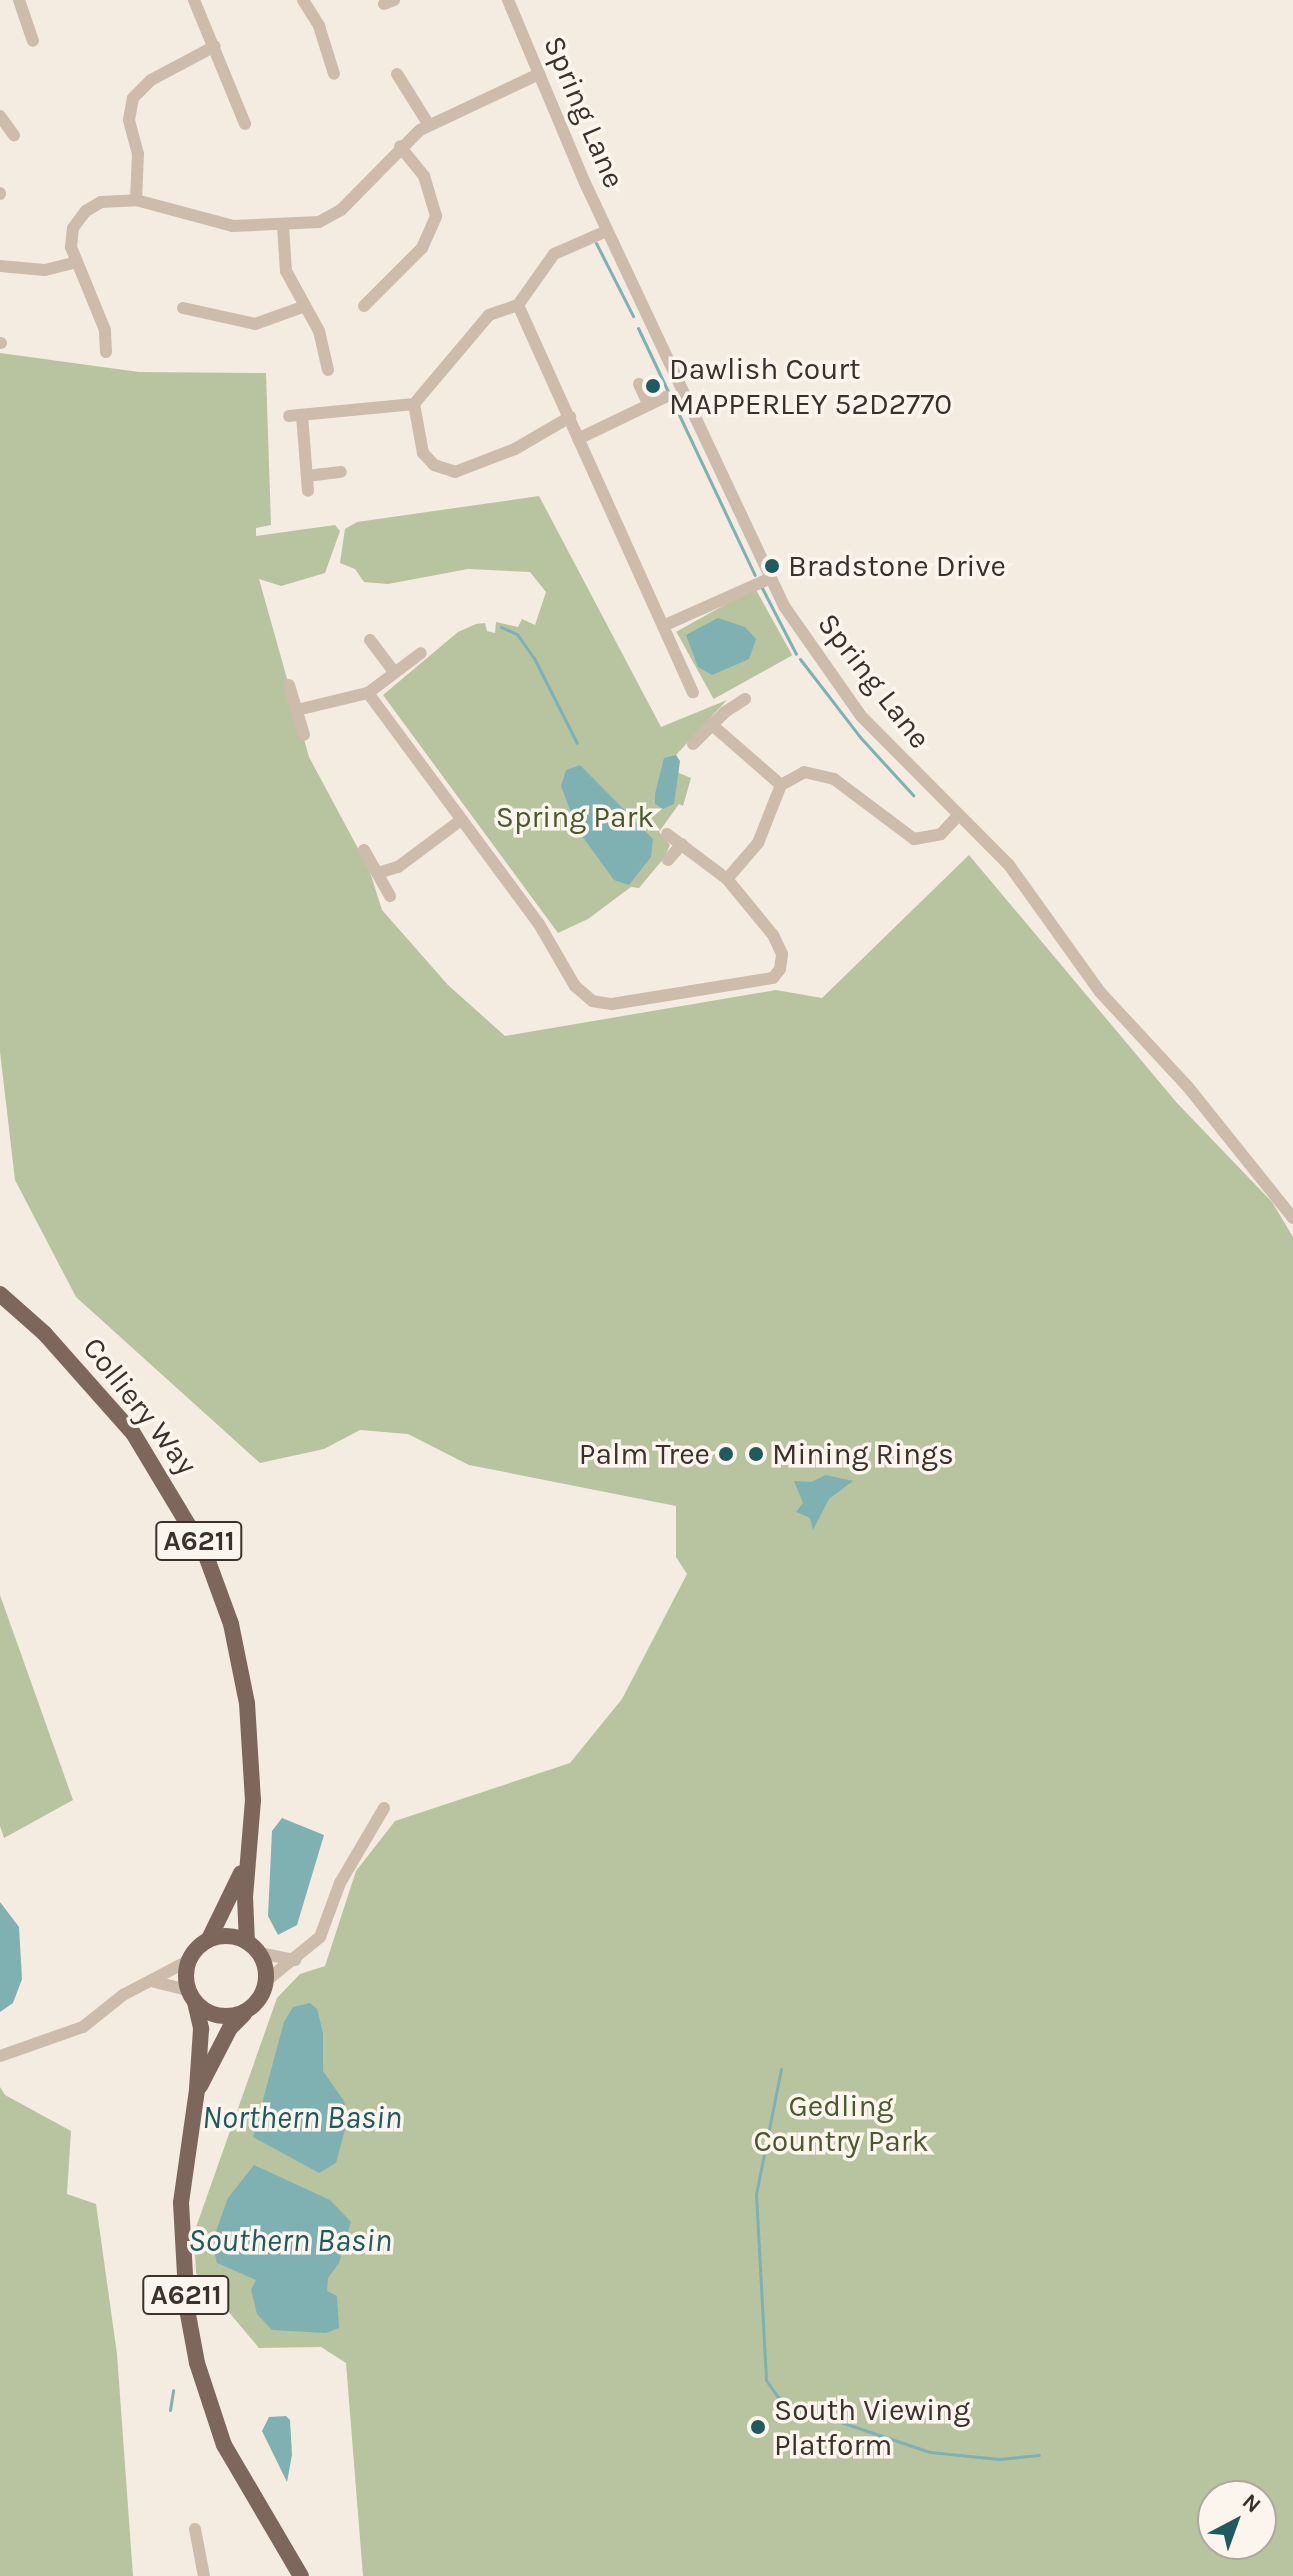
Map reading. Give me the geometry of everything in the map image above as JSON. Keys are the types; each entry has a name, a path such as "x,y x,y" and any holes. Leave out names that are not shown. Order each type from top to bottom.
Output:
{"main road":[{"name":"Colliery Way","path":"0,1294 45,1334 133,1433 205,1553 231,1624 247,1703 253,1800 249,1853 253,1947"},
{"name":"Colliery Way","path":"209,1939 249,1853"},
{"path":"231,1936 253,1947 266,1981 250,2009 224,2017 191,1996 188,1961 209,1939 231,1936"},
{"name":"A6211","path":"191,1996 201,2029 197,2090 184,2159 181,2236 197,2363 234,2467 301,2576"},
{"name":"A6211","path":"197,2090 230,2028 250,2009"}],"street":[{"path":"194,0 215,46 238,117"},
{"path":"303,0 319,26 327,68"},
{"name":"Spring Lane","path":"508,0 607,231 784,606 854,707 1009,865 1100,992 1188,1087 1293,1218"},
{"path":"27,1 33,41"},
{"path":"136,200 138,162 130,127 131,104 151,80 215,46"},
{"path":"397,74 413,84 429,125"},
{"path":"106,352 111,329 76,262 71,234 86,211 101,202 136,200 224,224 283,226 331,217 400,146 429,125 539,74"},
{"path":"117,102 131,104"},
{"path":"1,121 14,135"},
{"path":"366,298 422,248 436,216 424,176 400,146"},
{"path":"283,226 286,271 323,343 328,370"},
{"path":"308,491 296,416 414,404 489,315 518,305 554,254 607,231"},
{"path":"0,266 45,270 76,262"},
{"path":"518,305 693,692"},
{"path":"183,308 255,324 305,306"},
{"path":"192,326 196,312"},
{"path":"308,348 323,343"},
{"path":"639,384 649,405"},
{"path":"578,439 665,397"},
{"path":"414,404 423,453 434,465 455,472 515,449 570,417"},
{"path":"307,476 341,472"},
{"path":"663,626 771,578"},
{"path":"370,640 394,672"},
{"path":"297,710 368,693 421,653"},
{"path":"289,685 304,735"},
{"path":"368,693 561,956 575,986 592,1001 612,1004 773,978 782,954 773,935 727,879 667,834"},
{"path":"693,744 711,724 745,699"},
{"path":"711,724 781,785"},
{"path":"727,879 758,843 781,785 804,772 824,774 904,834 920,840 941,834 958,816"},
{"path":"378,873 398,867 461,820"},
{"path":"668,860 682,844"},
{"path":"364,850 390,896"},
{"path":"266,1981 320,1937 340,1883 384,1808"},
{"path":"253,1947 295,1960"},
{"path":"0,2056 83,2027 151,1981 188,1961"},
{"path":"151,1981 191,1996"},
{"path":"195,2529 204,2576"}],"green space":[{"name":"Gedling Country Park","path":"0,353 139,372 266,373 271,525 256,528 256,536 335,525 340,531 325,573 281,586 259,579 309,757 369,869 382,910 448,985 505,1036 776,990 822,998 969,855 1177,1103 1272,1202 1293,1237 1293,2576 363,2576 346,2363 321,2347 259,2348 196,2273 194,2233 277,1998 300,1974 325,1966 356,1871 395,1821 570,1763 622,1699 687,1574 676,1557 676,1506 469,1465 408,1434 360,1430 324,1449 260,1463 76,1297 15,1180 0,1052"},
{"name":"Spring Park","path":"539,496 661,727 727,700 676,755 679,773 691,778 683,806 679,804 659,832 670,845 664,858 639,888 631,887 588,919 558,933 383,695 458,632 485,623 487,631 495,633 496,622 518,627 522,619 535,625 546,592 530,572 468,569 388,584 364,582 355,569 340,563 345,529 357,522"},
{"path":"755,588 792,655 714,699 676,632"},
{"path":"0,1595 73,1800 4,1838 0,1826"},
{"path":"0,2087 5,2095 71,2131 67,2194 96,2204 117,2354 133,2576 0,2576"}],"water":[{"path":"718,618 745,627 756,639 749,659 712,675 698,667 686,635"},
{"path":"676,755 680,761 674,804 663,809 655,804 655,794 664,758"},
{"path":"580,765 653,839 651,857 629,885 614,880 577,829 561,786 566,770"},
{"path":"826,1475 853,1481 829,1499 813,1530 810,1518 796,1512 803,1503 794,1481 811,1482"},
{"path":"282,1818 324,1835 297,1925 278,1935 268,1916 272,1831"},
{"path":"0,1902 19,1927 22,1979 13,2003 0,2012"},
{"name":"Northern Basin","path":"310,2003 317,2009 323,2033 323,2071 344,2101 348,2118 336,2163 319,2173 253,2137 284,2022 293,2007"},
{"name":"Southern Basin","path":"254,2165 330,2200 351,2222 339,2263 328,2278 327,2291 337,2296 339,2328 326,2333 272,2330 257,2314 251,2290 256,2280 217,2263 212,2242 228,2198"},
{"path":"286,2416 290,2420 292,2455 287,2482 262,2431 269,2417"}],"waterway":[{"path":"596,243 633,316"},
{"path":"638,328 755,575"},
{"path":"762,588 796,654"},
{"path":"501,627 517,634 534,658 577,743"},
{"path":"800,659 860,737 913,795"},
{"path":"781,2069 756,2194 766,2380 777,2396 796,2407 930,2452 999,2459 1039,2455"},
{"path":"170,2410 173,2390"}],"place":[{"name":"Dawlish Court MAPPERLEY 52D2770","path":"653,386"},
{"name":"Bradstone Drive","path":"772,566"},
{"name":"Palm Tree","path":"726,1454"},
{"name":"Mining Rings","path":"756,1454"},
{"name":"South Viewing Platform","path":"758,2427"}]}
